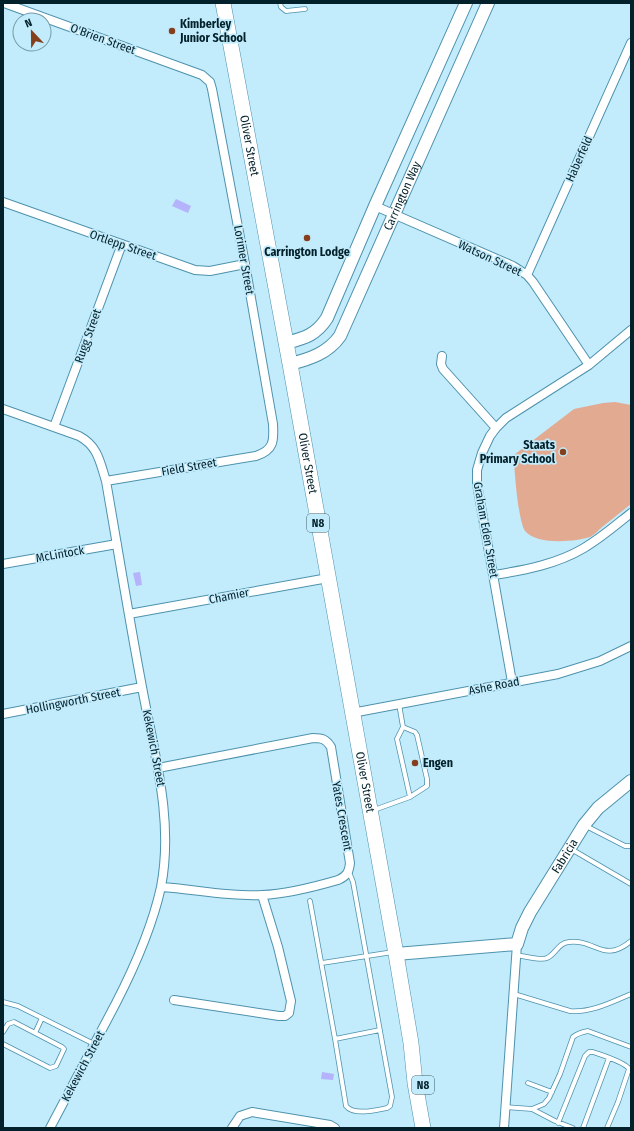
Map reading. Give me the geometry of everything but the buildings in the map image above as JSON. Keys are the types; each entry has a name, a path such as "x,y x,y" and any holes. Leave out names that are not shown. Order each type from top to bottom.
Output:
{"highway":[{"name":"Oliver Street","path":"223,3 290,364 396,953 411,1043 414,1083 423,1128"},
{"name":"Oliver Street","path":"411,1043 417,1059 432,1128"}],"street":[{"name":"O'Brien Street","path":"4,3 202,75"},
{"name":"Carrington Way","path":"286,343 311,335 320,328 328,318 375,206 466,3"},
{"name":"Carrington Way","path":"290,364 324,352 340,336 488,3"},
{"name":"Haberfeld","path":"527,275 631,43"},
{"name":"Lorimer Street","path":"202,75 210,82 212,89 245,264 273,424 273,443 270,448"},
{"name":"Ortlepp Street","path":"3,202 195,270 210,271 245,264"},
{"name":"Watson Street","path":"375,206 513,266 527,275 589,365"},
{"name":"Rugg Street","path":"54,427 122,244"},
{"name":"Graham Eden Street","path":"512,682 477,484 477,470 482,453 490,436 506,418 589,365 631,330"},
{"path":"442,356 441,364 443,369 496,428"},
{"name":"Kekewich Street","path":"3,409 80,436 87,440 98,455 106,481 164,805 165,837 161,887 154,912 127,982 50,1128"},
{"name":"Field Street","path":"106,481 256,456 270,448"},
{"path":"494,575 528,570 558,561 584,548 631,513"},
{"name":"McLintock","path":"3,564 117,544"},
{"name":"Chamier","path":"129,614 328,578"},
{"name":"Ashe Road","path":"352,713 558,674 600,661 631,646"},
{"name":"Hollingworth Street","path":"3,714 142,687"},
{"name":"Yates Crescent","path":"158,768 313,738 321,738 327,741 331,747 350,863 349,872"},
{"name":"Fabricia","path":"504,1128 516,950 522,928 530,912 584,825 598,808 627,786"},
{"path":"161,887 234,894 262,895 280,893 331,882 345,877 349,872"},
{"path":"174,1000 279,1016 285,1016 289,1013 291,1001 278,947 262,895"},
{"path":"396,953 516,950"},
{"path":"232,1128 236,1120 244,1114 258,1113 330,1125 335,1128"}],"lane":[{"path":"280,3 281,7 286,11 306,9"},
{"path":"399,704 403,727 397,739 410,797"},
{"path":"370,811 410,797 427,786 427,779 417,735 403,727"},
{"path":"584,825 625,846 631,846"},
{"path":"569,848 631,884"},
{"path":"310,901 322,962 346,1106 355,1111 382,1109 390,1106 392,1097 353,882 349,872"},
{"path":"516,950 544,959 550,956 562,944 571,942 580,942 605,951 611,951 619,949 631,941"},
{"path":"322,962 396,953"},
{"path":"513,994 578,1012 601,1006 631,994"},
{"path":"3,1002 18,1006 94,1044"},
{"path":"35,1033 42,1018"},
{"path":"3,1032 6,1025 12,1022 63,1048 63,1052 55,1067 50,1068 3,1044"},
{"path":"335,1039 380,1030"},
{"path":"532,1109 544,1104 552,1092 573,1038 582,1032 588,1032 631,1047"},
{"path":"558,1123 587,1053 593,1052 628,1066 629,1069 618,1102 606,1128"},
{"path":"583,1128 609,1058"},
{"path":"528,1083 552,1092"},
{"path":"505,1107 532,1109 558,1123 573,1128"}],"shaded area":[{"name":"Staats Primary School","path":"615,402 631,405 631,504 590,537 575,540 556,541 538,539 530,535 525,531 518,506 514,455 574,409"}],"water":[{"path":"176,199 191,206 188,213 172,206"},
{"path":"140,572 142,585 136,586 133,573"},
{"path":"322,1072 334,1074 333,1080 321,1079"}],"place":[{"name":"Kimberley Junior School","path":"172,31"},
{"name":"Carrington Lodge","path":"307,238"},
{"name":"Staats Primary School","path":"563,452"},
{"name":"Engen","path":"415,763"}]}
